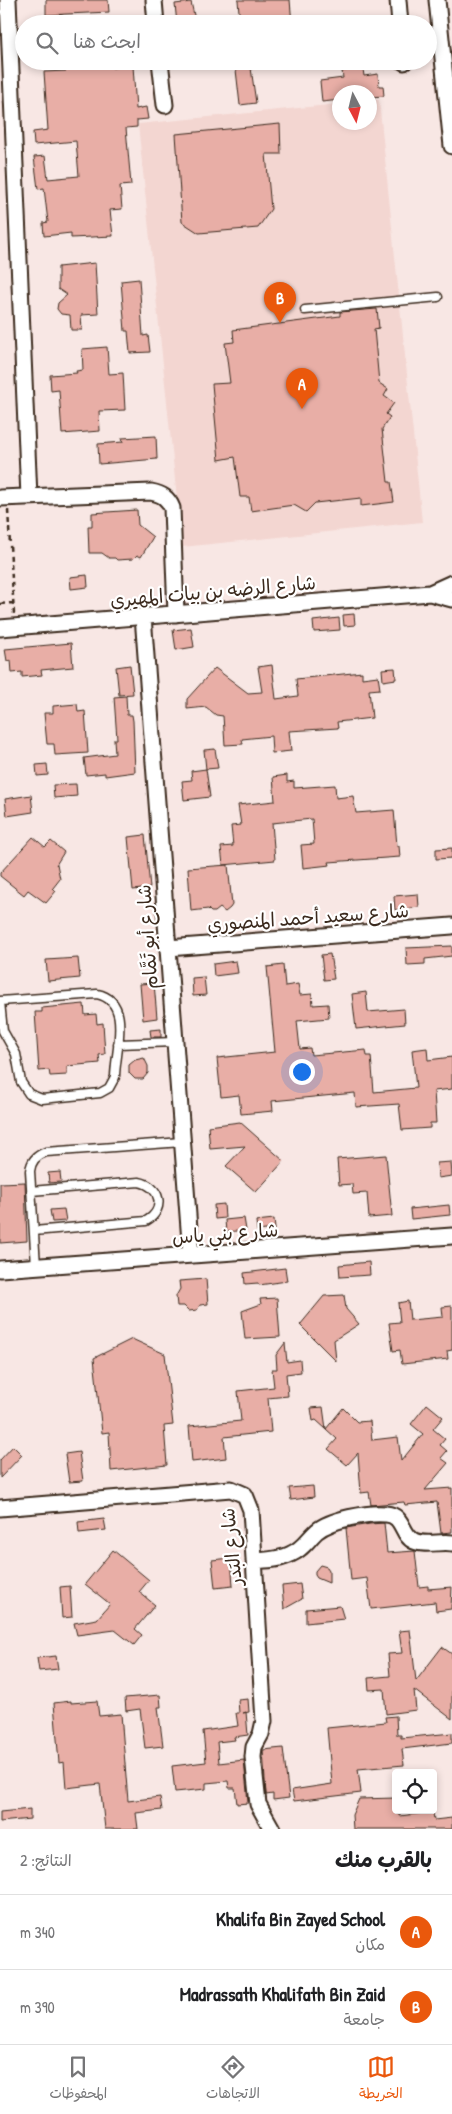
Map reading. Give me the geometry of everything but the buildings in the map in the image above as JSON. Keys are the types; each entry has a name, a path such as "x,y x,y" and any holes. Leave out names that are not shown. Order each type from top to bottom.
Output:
{"street":[{"path":"8,0 29,497"},
{"path":"154,0 155,15"},
{"path":"398,0 399,15"},
{"path":"437,0 452,146"},
{"path":"161,70 165,105"},
{"path":"3,498 151,492 162,495 167,499 173,514 176,614"},
{"name":"شارع الرضه بن بيات المهيري","path":"7,627 430,593 452,583"},
{"name":"شارع الرضه بن بيات المهيري","path":"430,593 452,599"},
{"name":"شارع أبو تَمَّام","path":"143,616 191,1255"},
{"name":"شارع سعيد أحمد المنصوري","path":"168,948 452,926"},
{"name":"شارع بني ياس","path":"0,1269 452,1236"},
{"name":"شارع البَدر","path":"0,1508 236,1490 244,1495 250,1505 264,1721 261,1734 253,1752 256,1797 272,1829"},
{"path":"254,1561 276,1559 292,1554 306,1544 317,1531 334,1521 380,1514 390,1514 399,1520 407,1535 414,1541 452,1543"}],"lane":[{"path":"306,310 438,297"},
{"path":"103,995 113,1002 118,1012 120,1031 118,1044 114,1081 105,1091 42,1099 33,1097 23,1086 16,1054 5,1037 0,1001 103,995"},
{"path":"118,1044 175,1042"},
{"path":"36,1266 30,1171 32,1163 38,1156 46,1152 182,1142"},
{"path":"32,1191 139,1182 151,1186 155,1190 159,1202 155,1213 146,1221 34,1231"}],"path":[{"path":"3,498 13,603 7,627"},
{"path":"0,604 13,603"}],"shaded area":[{"path":"377,100 379,100 422,522 182,547 138,124 332,105 332,130 377,130"}],"place":[{"name":"Madrassath Khalifath Bin Zaid","path":"280,323"},
{"name":"Khalifa Bin Zayed School","path":"302,409"}]}
